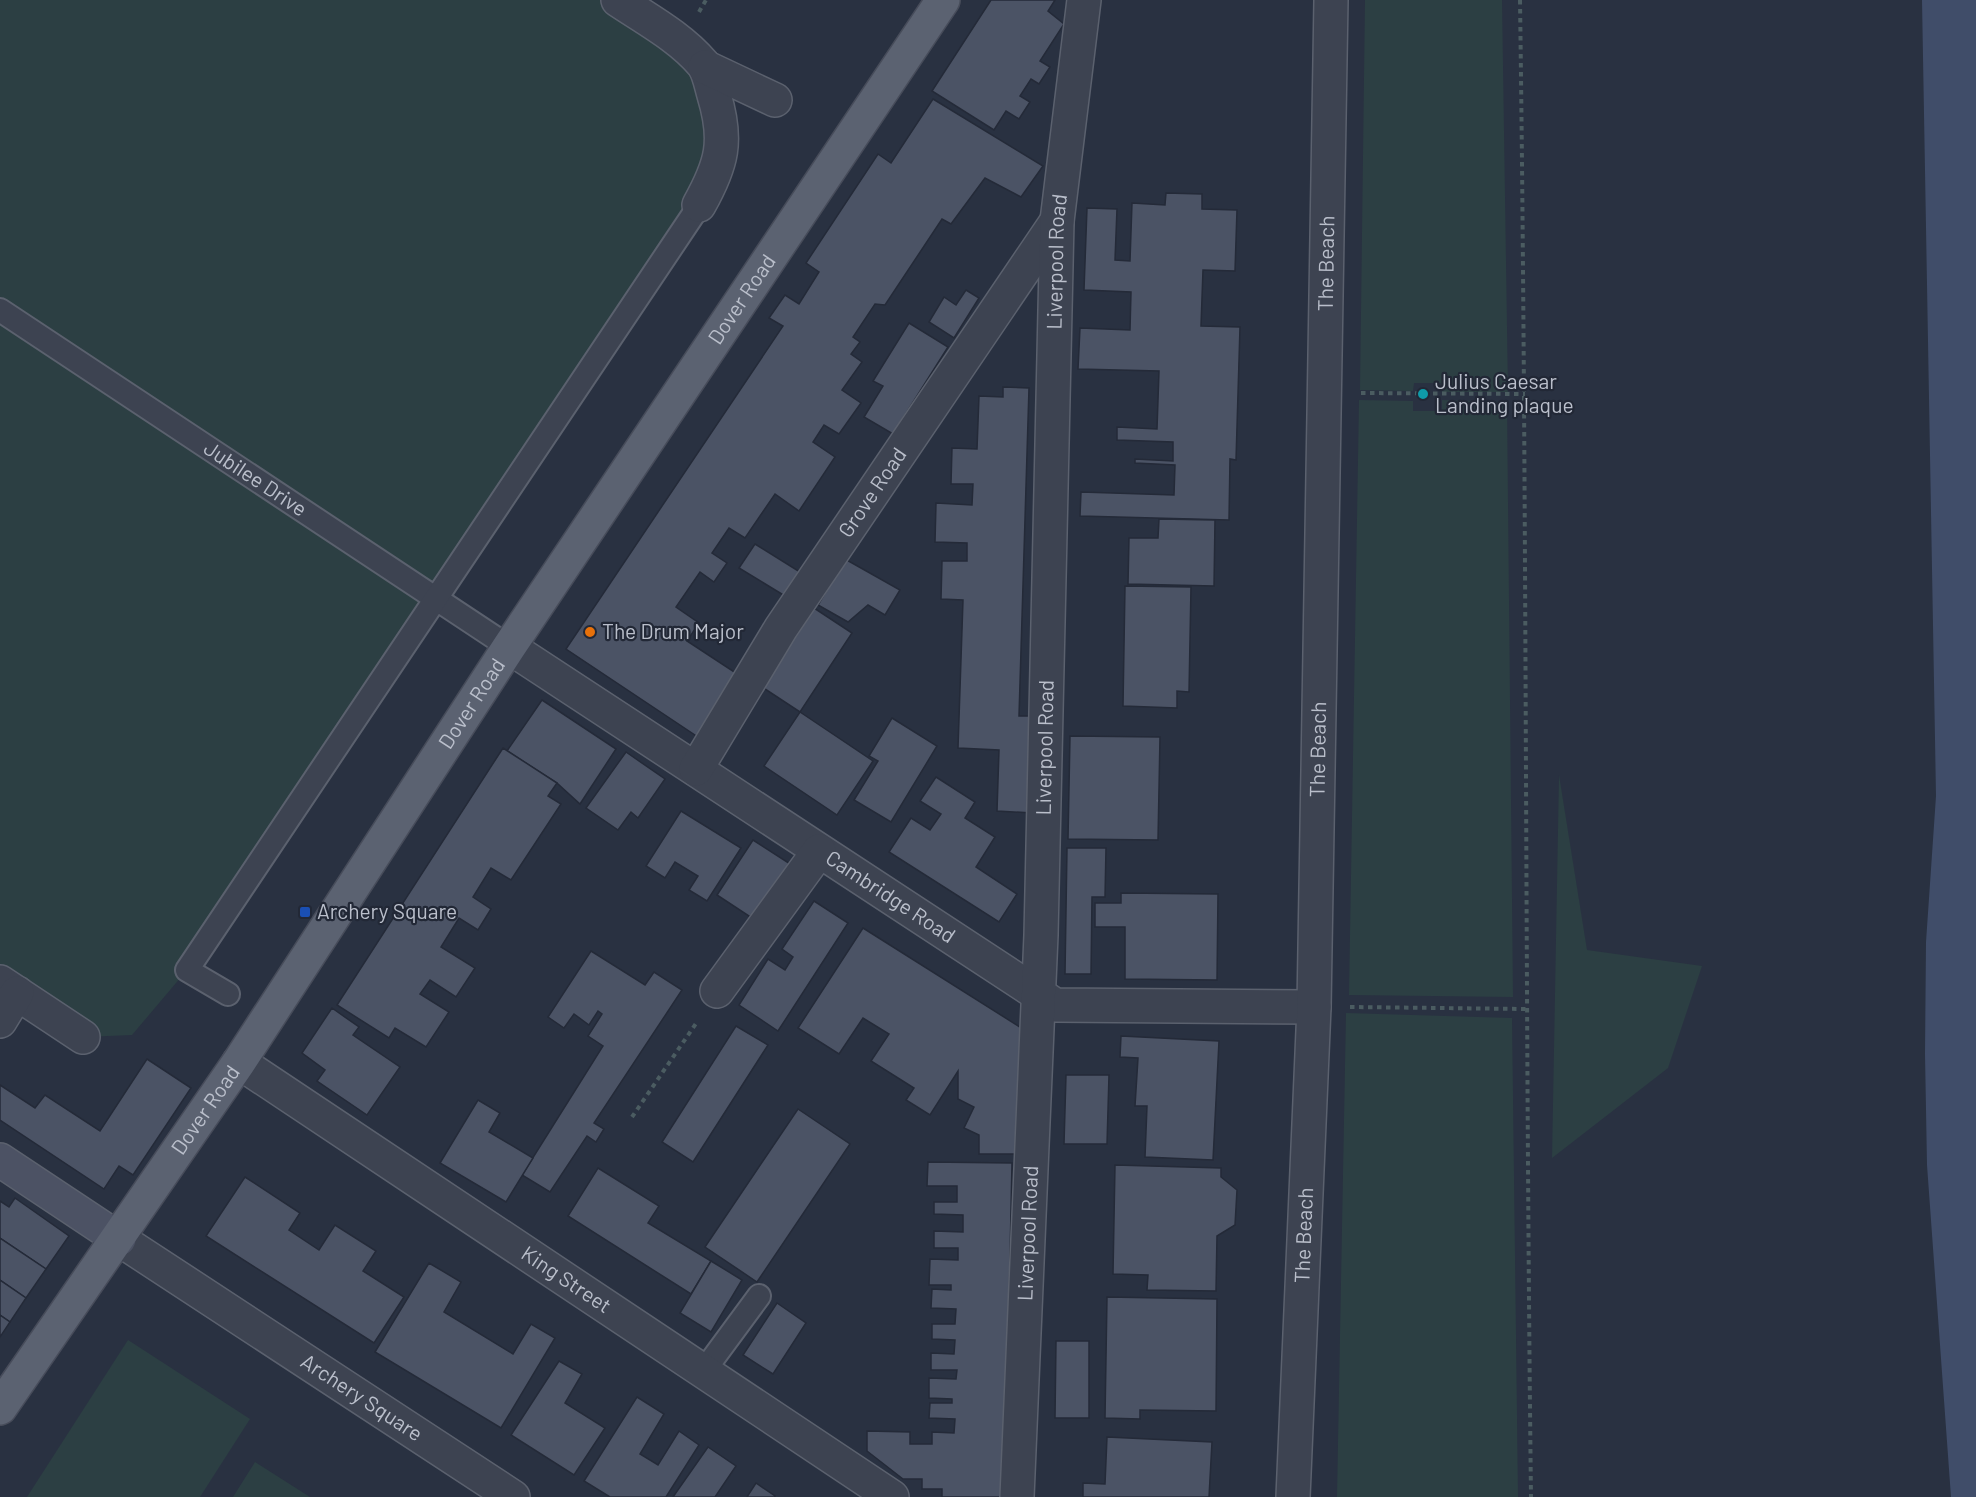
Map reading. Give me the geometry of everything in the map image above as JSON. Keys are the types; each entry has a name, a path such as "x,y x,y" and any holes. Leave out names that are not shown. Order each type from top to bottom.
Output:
{"main road":[{"name":"Dover Road","path":"0,1408 119,1239 239,1062 509,647 943,0"},
{"path":"0,1160 119,1239"}],"street":[{"path":"618,0 682,42 705,67 775,100"},
{"name":"Liverpool Road","path":"1017,1497 1038,993 1057,221 1084,0"},
{"name":"The Beach","path":"1293,1497 1314,1006 1331,0"},
{"path":"697,208 716,174 722,147 721,118 705,67"},
{"name":"Grove Road","path":"696,769 794,608 1057,221"},
{"name":"Cambridge Road","path":"509,647 1055,1005 1314,1006"},
{"path":"717,991 819,851"},
{"path":"0,1021 8,987 83,1037"},
{"name":"King Street","path":"239,1062 892,1497"},
{"name":"Archery Square","path":"119,1239 513,1497"}],"lane":[{"path":"228,994 187,970 697,208"},
{"name":"Jubilee Drive","path":"0,310 436,601 509,647"},
{"path":"704,1372 759,1296"}],"path":[{"path":"1520,0 1525,394 1526,1009 1531,1497"},
{"path":"1325,392 1525,394"},
{"path":"632,1118 717,991"},
{"path":"1314,1006 1526,1009"}],"green space":[{"path":"0,0 618,0 705,67 716,174 187,970 132,1035 83,1037 0,982"},
{"path":"1365,0 1502,0 1508,392 1442,392 1441,383 1414,383 1413,391 1360,390"},
{"path":"1359,400 1413,401 1413,411 1442,411 1442,400 1507,402 1513,997 1349,995"},
{"path":"1559,775 1587,950 1702,966 1668,1068 1552,1158"},
{"path":"1346,1013 1512,1018 1518,1497 1337,1497"},
{"path":"128,1340 250,1419 200,1497 27,1497"},
{"path":"255,1462 310,1497 233,1497"}],"water":[{"path":"1922,0 1976,0 1976,1497 1951,1497 1927,1165 1926,942 1936,796"}],"building":[{"path":"991,0 1055,0 1048,11 1064,24 1040,61 1050,67 1039,84 1031,79 1020,96 1030,102 1019,119 1006,111 994,130 932,91"},
{"path":"933,99 1043,166 1021,197 985,178 951,224 942,219 885,305 875,304 853,337 860,342 851,354 862,362 842,390 861,403 839,434 824,425 813,442 835,457 799,511 775,494 745,538 729,528 712,553 727,563 714,582 700,572 676,607 699,623 687,641 745,679 704,741 566,649 783,326 769,318 785,295 799,304 819,272 806,263 878,154 891,163"},
{"path":"1166,193 1202,194 1202,209 1237,210 1235,271 1203,270 1201,326 1240,327 1236,460 1230,459 1229,520 1080,516 1081,492 1174,495 1175,465 1135,463 1135,459 1173,461 1173,442 1117,440 1117,427 1157,429 1159,371 1078,369 1080,328 1130,330 1131,292 1084,290 1087,208 1117,209 1115,260 1130,261 1132,203 1165,205"},
{"path":"966,290 979,298 954,338 929,322 944,297 956,305"},
{"path":"909,323 948,347 893,434 864,417 883,386 873,381"},
{"path":"1003,387 1029,388 1019,716 1036,716 1033,813 997,811 999,750 958,748 963,600 941,599 942,561 967,561 967,543 935,542 936,503 972,505 973,484 951,484 952,448 977,449 979,396 1003,397"},
{"path":"1159,519 1215,520 1214,586 1128,584 1129,538 1158,538"},
{"path":"755,544 800,572 785,596 739,568"},
{"path":"845,559 900,590 885,615 868,605 848,622 818,605"},
{"path":"1125,586 1191,587 1189,692 1177,691 1177,708 1123,706"},
{"path":"814,608 852,633 800,712 762,687"},
{"path":"542,700 616,749 580,804 557,783 507,751"},
{"path":"800,712 873,761 837,815 764,766"},
{"path":"892,718 937,746 891,822 854,800 878,761 869,756"},
{"path":"1070,736 1160,737 1158,840 1068,839"},
{"path":"503,748 557,783 548,796 561,804 511,880 491,868 473,897 491,909 478,930 459,918 441,947 475,968 456,997 430,980 420,994 449,1012 426,1047 395,1028 389,1038 337,1005"},
{"path":"626,752 665,779 638,818 631,812 618,830 586,808"},
{"path":"936,777 975,802 965,818 995,837 976,867 1017,894 999,922 889,852 911,818 930,830 941,814 920,801"},
{"path":"681,811 741,848 707,901 689,890 698,876 675,862 665,878 646,866"},
{"path":"753,840 798,869 761,924 717,895"},
{"path":"1067,848 1106,848 1105,897 1092,897 1091,974 1065,974"},
{"path":"1121,893 1218,894 1217,980 1125,979 1125,927 1095,927 1095,903 1121,903"},
{"path":"814,901 848,923 778,1031 739,1005 768,959 785,970 793,957 782,949"},
{"path":"863,928 1023,1029 1023,1154 979,1154 979,1135 964,1128 974,1107 958,1099 958,1071 930,1115 906,1100 914,1088 871,1061 889,1034 863,1018 839,1054 798,1028"},
{"path":"591,951 645,985 654,972 682,990 594,1123 604,1129 596,1142 587,1136 550,1192 522,1175 603,1046 588,1036 602,1014 598,1011 589,1025 574,1014 564,1028 548,1017"},
{"path":"332,1008 359,1027 353,1035 400,1067 367,1115 317,1081 325,1070 302,1053"},
{"path":"736,1026 768,1045 693,1162 662,1142"},
{"path":"1121,1036 1219,1041 1213,1160 1145,1157 1147,1106 1135,1106 1138,1058 1120,1057"},
{"path":"147,1059 191,1088 133,1175 119,1166 104,1189 0,1120 0,1085 35,1108 45,1095 100,1131"},
{"path":"1066,1075 1109,1075 1107,1144 1064,1144"},
{"path":"478,1100 500,1113 489,1132 533,1158 506,1202 440,1163"},
{"path":"798,1109 850,1144 757,1282 705,1247"},
{"path":"928,1162 1012,1163 1005,1497 942,1497 942,1489 922,1489 922,1479 903,1479 867,1451 867,1431 910,1432 910,1444 932,1444 932,1432 954,1433 955,1419 929,1418 930,1403 952,1403 952,1399 929,1398 929,1378 956,1379 957,1370 931,1370 931,1353 954,1354 955,1340 932,1339 932,1324 955,1324 956,1309 931,1308 932,1289 951,1290 951,1285 929,1285 930,1259 958,1260 958,1248 934,1248 934,1231 963,1232 963,1215 934,1214 934,1202 957,1202 957,1186 927,1186"},
{"path":"1115,1165 1221,1168 1221,1177 1237,1190 1235,1225 1217,1236 1216,1291 1147,1290 1148,1275 1113,1274"},
{"path":"598,1168 659,1206 648,1223 711,1261 691,1294 568,1216"},
{"path":"245,1177 300,1213 289,1230 319,1250 335,1225 376,1251 363,1271 404,1297 374,1343 206,1236"},
{"path":"15,1198 69,1236 46,1269 0,1238 0,1201 9,1207"},
{"path":"0,1238 46,1269 26,1298 0,1280"},
{"path":"711,1261 742,1280 711,1332 680,1313"},
{"path":"429,1263 461,1282 444,1312 513,1354 531,1324 555,1338 501,1428 375,1352"},
{"path":"0,1280 26,1298 10,1322 0,1315"},
{"path":"1107,1297 1217,1299 1216,1411 1140,1410 1140,1419 1105,1418"},
{"path":"777,1303 806,1323 773,1374 743,1355"},
{"path":"0,1315 10,1322 0,1337"},
{"path":"1056,1341 1089,1341 1089,1418 1055,1418"},
{"path":"559,1361 582,1374 565,1403 605,1428 574,1475 511,1435"},
{"path":"637,1397 664,1414 640,1454 658,1465 679,1431 699,1445 666,1497 610,1497 584,1481"},
{"path":"1107,1437 1212,1442 1209,1497 1083,1497 1083,1483 1105,1484"},
{"path":"708,1447 736,1466 715,1497 673,1497"},
{"path":"756,1483 775,1496 775,1497 747,1497"}],"place":[{"name":"Julius Caesar Landing plaque","path":"1423,394"},
{"name":"The Drum Major","path":"590,632"},
{"name":"Archery Square","path":"305,912"}]}
